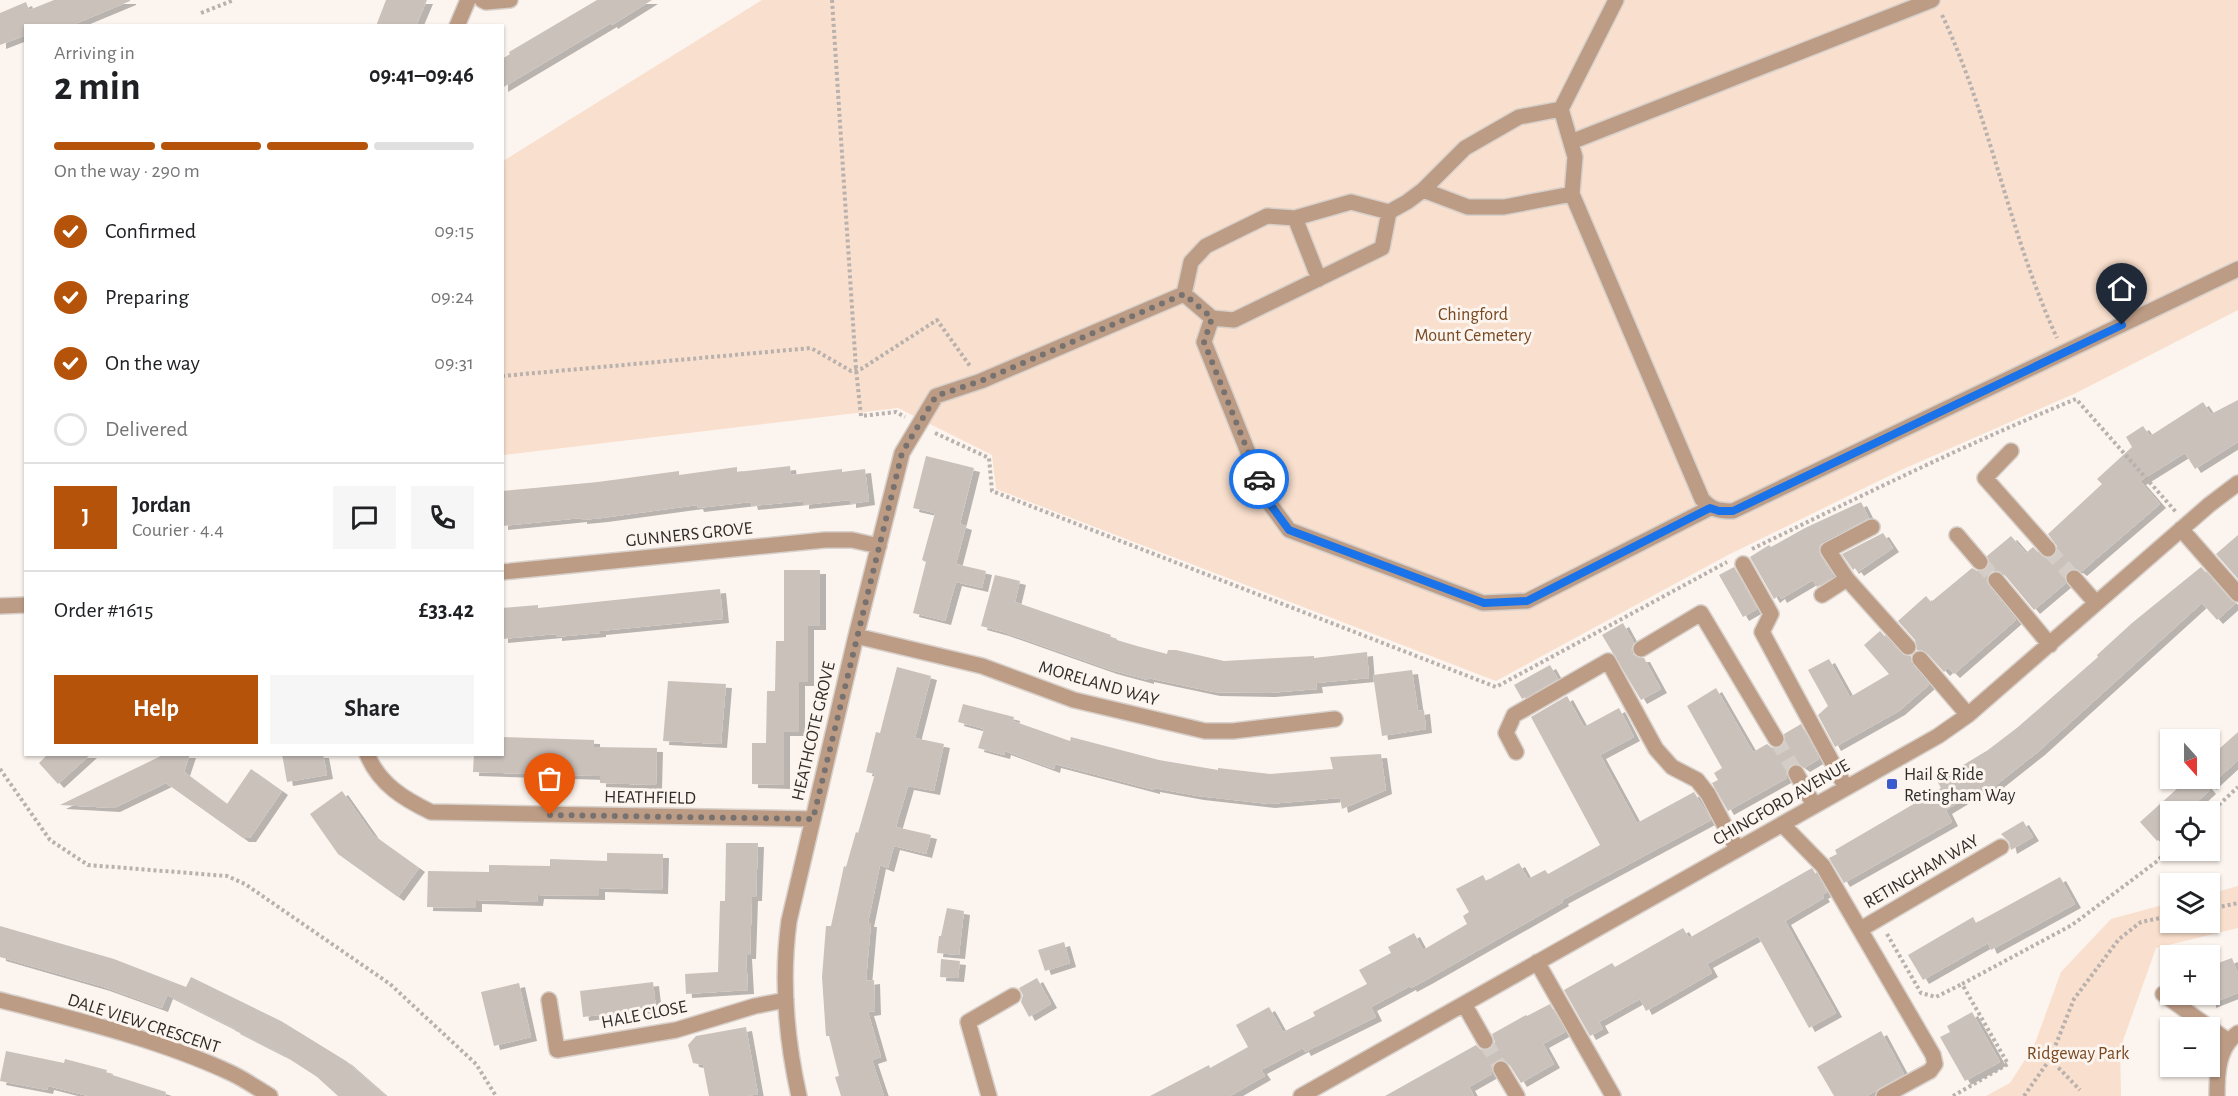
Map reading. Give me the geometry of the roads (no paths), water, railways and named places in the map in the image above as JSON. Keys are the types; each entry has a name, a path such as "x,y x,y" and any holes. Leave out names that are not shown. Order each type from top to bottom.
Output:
{"street":[{"path":"458,24 468,0"},
{"path":"482,0 496,2 510,0"},
{"path":"1616,0 1561,109 1575,157 1572,194 1702,499 1710,508 1719,511 1733,511 2238,269"},
{"path":"1570,142 1936,5"},
{"path":"1389,212 1382,248 1234,320 1212,318 1184,294 1191,262 1206,246 1267,216 1295,218 1351,202 1389,212 1423,190 1465,148 1519,117 1561,109"},
{"path":"1423,190 1468,207 1504,207 1572,194"},
{"path":"1295,218 1319,279"},
{"name":"HEATHCOTE GROVE","path":"799,1096 790,1059 786,1000 784,960 789,921 902,453 936,396 981,381 1184,294"},
{"path":"1212,318 1204,342 1267,500 1289,530 1484,603 1527,601 1710,508"},
{"path":"2010,451 1985,478 2048,549"},
{"name":"CHINGFORD AVENUE","path":"1301,1096 1938,736 1968,715 2184,527 2238,483"},
{"path":"1872,527 1828,550 1847,579 1908,647"},
{"path":"2184,527 2238,594"},
{"path":"1957,535 1980,562"},
{"name":"GUNNERS GROVE","path":"504,572 825,540 852,540 879,546"},
{"path":"1740,559 1771,614 1762,632 1846,788"},
{"path":"2074,578 2096,603"},
{"path":"1822,595 1847,579"},
{"path":"1996,580 2050,645"},
{"path":"0,606 24,605"},
{"path":"1641,649 1701,613 1776,739"},
{"name":"MORELAND WAY","path":"856,636 982,666 1074,700 1205,731 1233,731 1335,719"},
{"path":"1920,660 1968,715"},
{"path":"1516,752 1506,733 1514,715 1608,661 1656,749 1672,767 1697,780 1708,794 1737,849"},
{"name":"HEATHFIELD","path":"368,756 373,769 387,785 407,801 431,812 813,819"},
{"path":"1796,773 1814,805"},
{"name":"RETINGHAM WAY","path":"1782,824 1823,866 1934,1054 1935,1064 1930,1071 1884,1096"},
{"name":"RETINGHAM WAY","path":"1861,929 2001,847"},
{"path":"1537,962 1613,1096"},
{"path":"989,1096 968,1022 1013,996"},
{"name":"DALE VIEW CRESCENT","path":"0,1000 196,1058 234,1074 270,1096"},
{"name":"HALE CLOSE","path":"549,1000 557,1050 676,1030 755,1006 786,1000"},
{"path":"1464,1004 1485,1041"},
{"path":"2181,1005 2233,1036 2217,1078 2217,1096"},
{"path":"1501,1069 1516,1096"}],"tunnel":[{"path":"2048,549 2074,578"},
{"path":"1980,562 1996,580"},
{"path":"1776,739 1796,773"},
{"path":"1485,1041 1501,1069"}],"place":[{"name":"Hail & Ride Retingham Way","path":"1892,784"}],"park label":[{"name":"Chingford Mount Cemetery","path":"1473,324"},
{"name":"Ridgeway Park","path":"2078,1053"}]}
